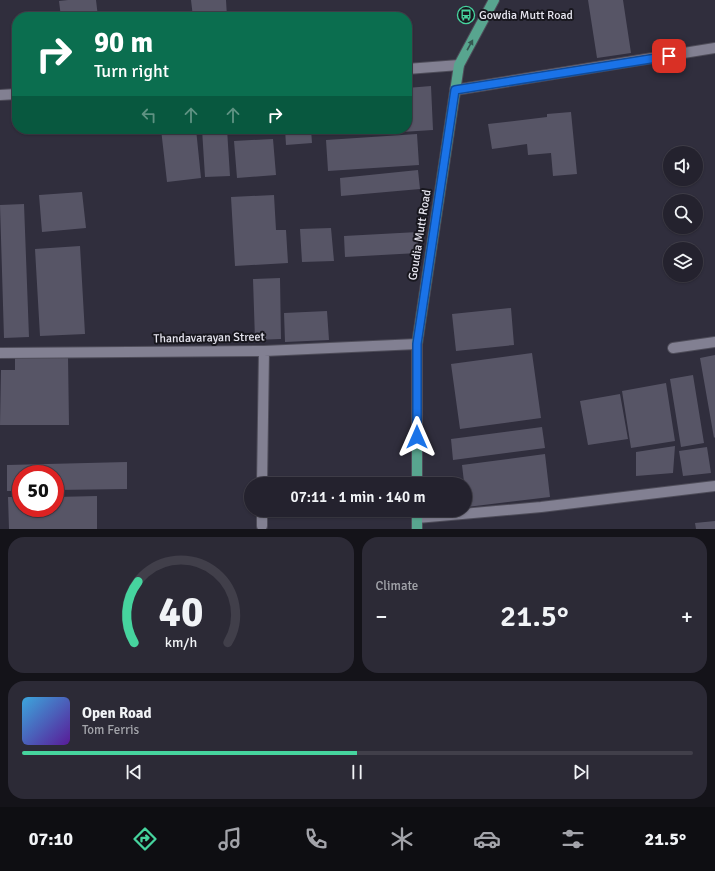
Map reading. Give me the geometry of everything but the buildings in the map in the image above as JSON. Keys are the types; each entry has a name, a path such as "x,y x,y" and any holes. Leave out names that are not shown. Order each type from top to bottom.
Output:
{"main road":[{"name":"Goudia Mutt Road","path":"417,477 417,344 459,65 494,0"},
{"path":"417,517 417,529"}],"street":[{"path":"455,90 715,48"},
{"path":"412,69 459,65"},
{"path":"0,95 12,94"},
{"path":"673,348 715,342"},
{"name":"Thandavarayan Street","path":"0,353 264,351 417,344"},
{"path":"262,477 264,351"},
{"path":"472,511 541,507 715,486"},
{"path":"262,517 262,526"}],"place":[{"name":"Gowdia Mutt Road","path":"466,15"}],"route":[{"path":"417,437 417,344 455,90 669,56"}]}
